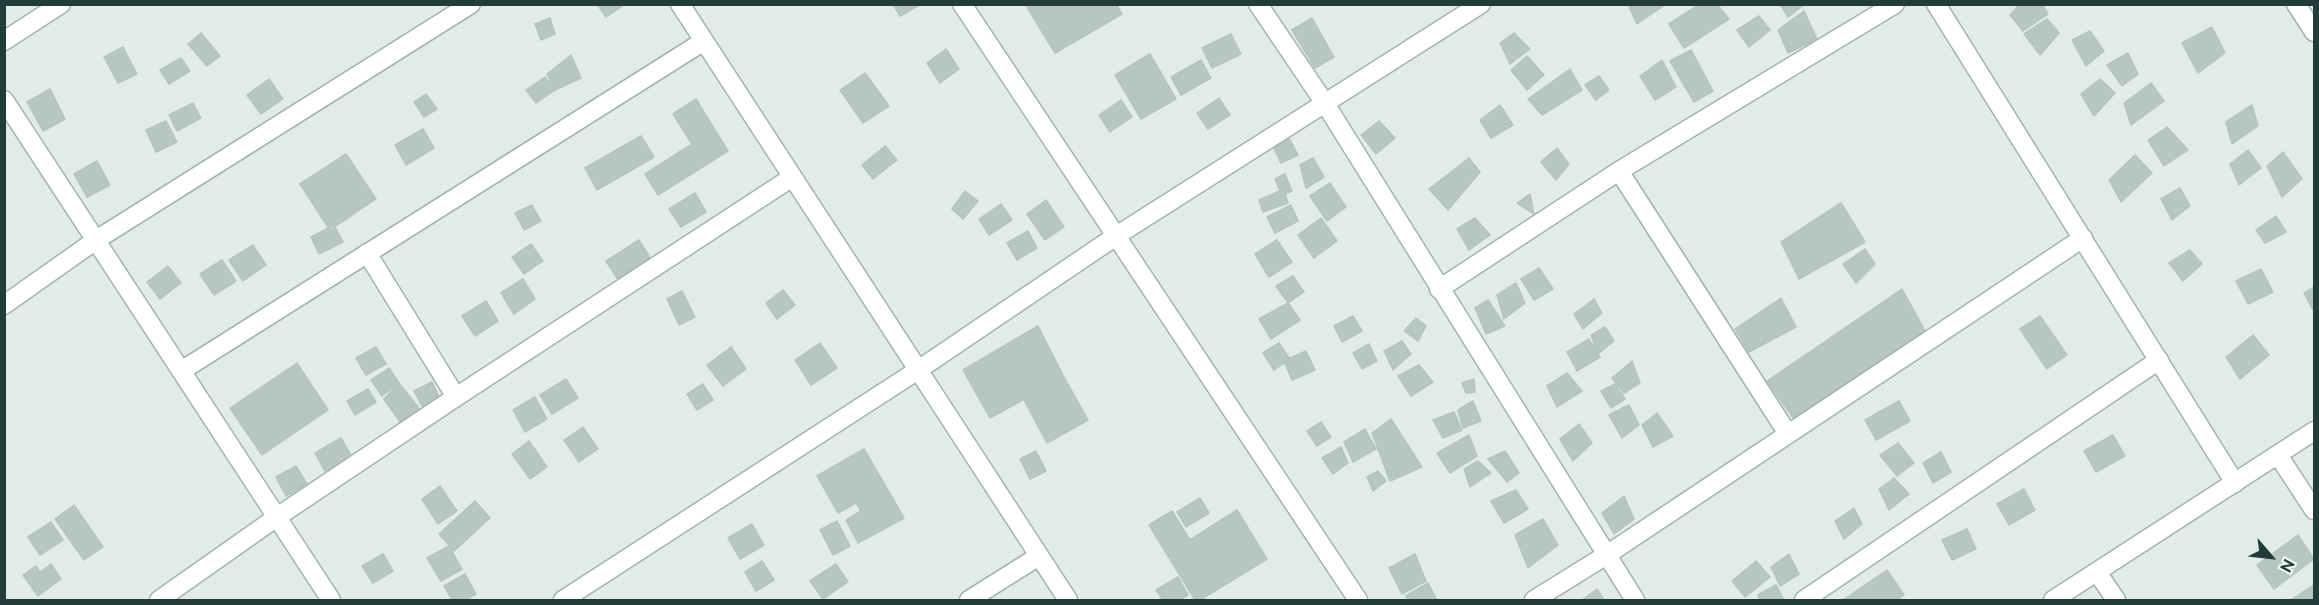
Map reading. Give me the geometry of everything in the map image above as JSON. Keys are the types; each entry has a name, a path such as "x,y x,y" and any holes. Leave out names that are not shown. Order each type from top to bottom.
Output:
{"street":[{"path":"4,41 61,4"},
{"path":"4,305 96,240 471,4"},
{"path":"680,4 791,178 1068,600"},
{"path":"962,4 1358,600"},
{"path":"1258,4 1326,105 1635,600"},
{"path":"563,600 918,370 1116,236 1326,105 1481,4"},
{"path":"1439,289 1619,171 1895,4"},
{"path":"1936,4 2235,483"},
{"path":"2296,4 2314,32"},
{"path":"181,371 704,41"},
{"path":"4,100 332,600"},
{"path":"1619,171 1788,434"},
{"path":"159,600 277,517 456,397 791,178"},
{"path":"1534,600 1608,554 2083,238"},
{"path":"367,253 456,397"},
{"path":"1804,600 2159,360"},
{"path":"2053,600 2314,431"},
{"path":"2278,455 2314,510"},
{"path":"969,600 1039,556"},
{"path":"2097,572 2116,600"}],"building":[{"path":"597,4 623,4 624,5 606,17"},
{"path":"893,4 917,4 918,6 900,16"},
{"path":"1031,4 1116,4 1122,14 1055,53 1027,7"},
{"path":"1628,4 1662,4 1663,6 1637,24"},
{"path":"1700,4 1717,4 1729,19 1684,48 1669,24"},
{"path":"1780,4 1805,4 1788,17"},
{"path":"2020,4 2042,4 2048,14 2023,31 2010,15"},
{"path":"1804,11 1817,39 1788,53 1778,30"},
{"path":"1759,16 1770,30 1749,47 1737,30"},
{"path":"550,18 555,34 541,40 535,24"},
{"path":"1312,18 1334,57 1315,68 1292,30"},
{"path":"2047,19 2059,33 2040,55 2024,34"},
{"path":"2212,27 2225,53 2198,73 2182,43"},
{"path":"2090,31 2104,51 2086,66 2072,40"},
{"path":"201,33 220,56 207,66 188,44"},
{"path":"1514,33 1530,49 1510,64 1500,43"},
{"path":"1231,34 1241,54 1212,68 1202,48"},
{"path":"123,47 137,74 118,83 104,57"},
{"path":"946,49 959,69 940,83 927,63"},
{"path":"1691,50 1713,91 1694,102 1670,61"},
{"path":"2128,53 2138,74 2122,86 2107,65"},
{"path":"1150,54 1176,99 1141,119 1115,75"},
{"path":"571,55 581,78 555,90 547,74"},
{"path":"1527,56 1544,75 1527,90 1511,70"},
{"path":"181,58 190,71 169,84 160,70"},
{"path":"1201,60 1211,78 1181,95 1171,77"},
{"path":"1662,60 1676,87 1655,100 1640,76"},
{"path":"1570,69 1582,90 1542,115 1528,99"},
{"path":"865,73 889,106 863,123 840,90"},
{"path":"1599,76 1609,90 1596,100 1585,85"},
{"path":"545,77 555,90 536,103 526,90"},
{"path":"269,79 283,99 261,114 247,95"},
{"path":"2100,79 2115,93 2094,116 2081,94"},
{"path":"2151,83 2164,101 2131,125 2124,103"},
{"path":"50,89 65,119 43,131 27,102"},
{"path":"426,94 437,109 424,117 414,102"},
{"path":"1219,98 1230,115 1208,129 1197,113"},
{"path":"696,99 728,151 658,195 645,174 692,144 673,114"},
{"path":"1121,100 1132,117 1110,132 1099,115"},
{"path":"193,103 201,118 177,131 169,115"},
{"path":"1500,105 1513,125 1491,138 1480,120"},
{"path":"2252,105 2258,126 2232,144 2226,122"},
{"path":"166,121 177,142 156,152 146,130"},
{"path":"1379,121 1395,138 1376,154 1361,135"},
{"path":"2167,127 2188,150 2164,166 2148,140"},
{"path":"423,129 434,148 406,165 395,145"},
{"path":"1287,134 1298,155 1281,163 1271,142"},
{"path":"641,136 654,157 597,190 585,168"},
{"path":"885,146 897,160 873,179 862,165"},
{"path":"1557,148 1569,164 1556,180 1541,162"},
{"path":"2248,150 2261,168 2239,185 2230,164"},
{"path":"2283,152 2302,179 2282,197 2267,166"},
{"path":"346,154 376,199 330,230 300,184"},
{"path":"2135,155 2152,173 2121,202 2109,180"},
{"path":"1313,158 1324,177 1306,188 1300,165"},
{"path":"1469,158 1480,172 1448,210 1429,189"},
{"path":"97,161 110,185 87,197 74,174"},
{"path":"1285,174 1292,191 1285,194 1288,203 1263,212 1259,200 1280,191 1275,179"},
{"path":"1330,183 1346,207 1327,221 1310,196"},
{"path":"2180,188 2190,206 2172,220 2161,199"},
{"path":"965,191 978,201 963,219 952,209"},
{"path":"695,193 706,212 681,227 669,209"},
{"path":"1530,194 1534,214 1517,203"},
{"path":"1046,200 1064,227 1045,240 1027,214"},
{"path":"1841,203 1865,242 1799,279 1781,242"},
{"path":"1001,204 1012,220 989,235 979,219"},
{"path":"532,205 541,221 524,230 515,213"},
{"path":"1291,205 1298,221 1275,233 1267,217"},
{"path":"2276,216 2286,232 2265,243 2256,230"},
{"path":"1321,218 1337,241 1314,258 1298,235"},
{"path":"1475,218 1490,235 1469,250 1457,229"},
{"path":"334,225 343,242 319,254 311,237"},
{"path":"1028,231 1037,248 1017,260 1007,243"},
{"path":"639,240 652,261 619,281 606,261"},
{"path":"1277,240 1292,262 1269,277 1255,254"},
{"path":"531,244 543,261 524,274 512,257"},
{"path":"253,245 266,265 243,281 229,260"},
{"path":"1865,249 1875,264 1856,283 1843,264"},
{"path":"2190,250 2202,264 2183,281 2169,263"},
{"path":"222,260 236,281 214,295 200,274"},
{"path":"168,266 181,283 160,299 147,282"},
{"path":"1539,268 1553,289 1534,300 1521,279"},
{"path":"2261,269 2273,292 2248,304 2236,281"},
{"path":"1293,276 1304,292 1288,303 1276,286"},
{"path":"523,279 535,299 514,314 501,293"},
{"path":"1516,283 1525,303 1504,319 1497,295"},
{"path":"2314,287 2314,312 2304,293"},
{"path":"1902,289 1928,336 1797,423 1767,381"},
{"path":"783,290 795,305 777,319 766,303"},
{"path":"682,291 695,317 679,325 667,299"},
{"path":"1781,298 1796,327 1749,352 1735,329"},
{"path":"1594,299 1602,313 1583,329 1574,314"},
{"path":"1488,300 1505,326 1486,334 1475,308"},
{"path":"486,301 498,321 475,336 462,316"},
{"path":"1288,303 1300,320 1271,339 1259,319"},
{"path":"1353,316 1362,331 1342,342 1334,326"},
{"path":"2040,316 2067,355 2047,369 2020,329"},
{"path":"1416,318 1426,326 1418,341 1404,331"},
{"path":"1038,326 1064,377 990,418 963,370"},
{"path":"1605,327 1614,341 1598,354 1591,335"},
{"path":"2253,335 2269,355 2240,379 2226,357"},
{"path":"1589,339 1600,357 1577,371 1567,352"},
{"path":"1402,341 1411,354 1393,370 1384,351"},
{"path":"820,343 837,368 811,385 795,360"},
{"path":"1279,343 1290,359 1274,370 1263,353"},
{"path":"1369,344 1377,361 1362,369 1353,353"},
{"path":"376,347 386,364 366,375 356,358"},
{"path":"731,347 746,369 723,386 707,365"},
{"path":"1306,351 1315,370 1292,380 1284,361"},
{"path":"1632,361 1640,383 1624,393 1612,378"},
{"path":"297,363 328,410 262,455 230,408"},
{"path":"1419,365 1433,382 1411,396 1398,376"},
{"path":"389,368 399,383 382,396 371,380"},
{"path":"1567,373 1582,391 1557,407 1547,386"},
{"path":"1064,377 1088,420 1047,443 1024,400"},
{"path":"566,379 578,398 552,414 540,395"},
{"path":"1474,379 1475,392 1466,393 1462,383"},
{"path":"432,382 439,397 422,406 414,391"},
{"path":"399,383 422,412 403,426 384,399"},
{"path":"703,384 713,400 697,410 687,394"},
{"path":"1615,384 1625,399 1611,408 1601,391"},
{"path":"368,389 376,402 355,415 347,401"},
{"path":"535,397 547,419 525,432 513,410"},
{"path":"1473,401 1481,421 1463,428 1458,410"},
{"path":"1899,401 1910,421 1876,440 1865,420"},
{"path":"1629,405 1639,425 1622,438 1609,415"},
{"path":"1454,412 1462,430 1443,438 1433,420"},
{"path":"1657,413 1673,436 1653,447 1642,425"},
{"path":"1391,419 1422,467 1390,481 1372,433"},
{"path":"1321,422 1331,437 1317,446 1307,431"},
{"path":"1579,424 1592,443 1573,461 1560,439"},
{"path":"583,427 598,449 579,462 564,440"},
{"path":"1365,429 1376,449 1353,462 1344,442"},
{"path":"1469,435 1477,456 1450,473 1437,453"},
{"path":"2113,435 2125,456 2096,472 2084,451"},
{"path":"341,438 352,457 326,473 315,453"},
{"path":"529,441 547,467 530,479 512,454"},
{"path":"1898,443 1914,463 1897,476 1880,455"},
{"path":"1341,447 1348,463 1333,474 1322,458"},
{"path":"864,449 904,518 858,543 846,520 861,511 856,503 838,513 817,476"},
{"path":"1036,451 1046,471 1030,479 1020,459"},
{"path":"1505,451 1519,473 1507,482 1488,459"},
{"path":"1941,452 1951,472 1933,483 1923,463"},
{"path":"1478,461 1491,473 1470,487 1464,469"},
{"path":"296,466 307,484 286,496 276,477"},
{"path":"1378,471 1386,481 1373,491 1367,477"},
{"path":"1894,478 1909,494 1889,510 1879,489"},
{"path":"440,486 457,511 438,524 422,499"},
{"path":"2024,489 2035,510 2009,525 1997,504"},
{"path":"1516,490 1528,509 1504,523 1491,501"},
{"path":"1624,496 1634,519 1614,534 1602,513"},
{"path":"1200,498 1209,513 1186,527 1177,512"},
{"path":"475,501 490,518 454,551 439,534"},
{"path":"74,505 103,547 84,560 55,519"},
{"path":"1854,508 1862,524 1844,539 1835,521"},
{"path":"1237,510 1267,559 1200,600 1195,600 1149,525 1172,511 1190,540"},
{"path":"1543,519 1558,545 1528,568 1515,535"},
{"path":"837,521 850,546 833,555 820,530"},
{"path":"51,522 63,540 40,555 28,537"},
{"path":"752,524 764,545 740,559 728,538"},
{"path":"1967,529 1976,549 1952,560 1942,540"},
{"path":"2298,535 2314,559 2274,589 2257,565"},
{"path":"449,546 462,569 441,581 427,558"},
{"path":"383,554 393,571 373,583 362,566"},
{"path":"1415,554 1426,581 1402,594 1389,568"},
{"path":"1789,554 1799,574 1780,586 1771,567"},
{"path":"762,561 774,580 756,591 745,572"},
{"path":"1756,561 1770,577 1745,597 1732,581"},
{"path":"51,564 61,579 38,596 23,575 36,566 40,572"},
{"path":"836,564 848,582 823,599 810,581"},
{"path":"1887,570 1904,595 1896,600 1843,600"},
{"path":"465,574 476,594 465,600 452,600 444,586"},
{"path":"1178,577 1188,595 1179,600 1163,600 1156,590"},
{"path":"1428,583 1437,600 1408,600 1406,596"},
{"path":"1776,585 1784,600 1759,600 1758,595"},
{"path":"2314,585 2314,600 2291,600"},
{"path":"1597,589 1604,600 1582,600"}]}
